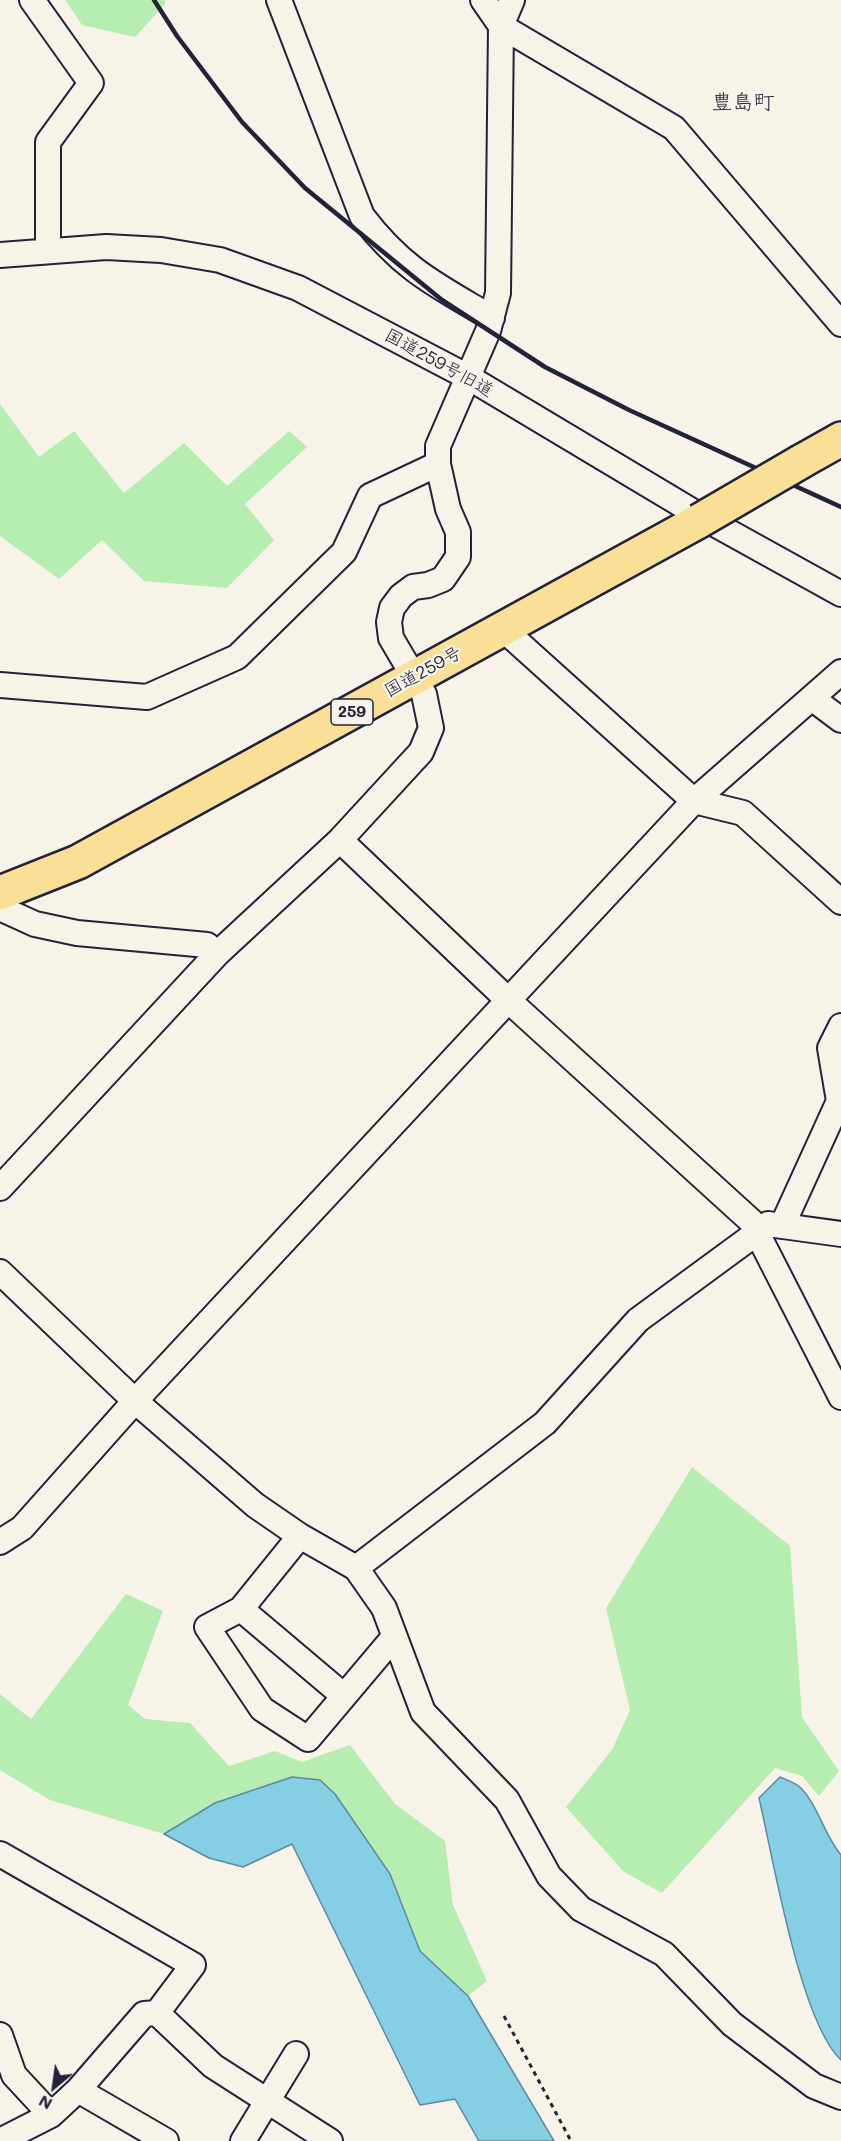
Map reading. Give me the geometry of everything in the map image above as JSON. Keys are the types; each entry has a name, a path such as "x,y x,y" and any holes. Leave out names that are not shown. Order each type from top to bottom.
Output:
{"highway":[{"name":"国道259号","path":"2,901 78,862 414,678 504,626 699,521 841,439"}],"street":[{"path":"32,0 91,83 48,142 48,249"},
{"path":"483,0 501,26 674,128 841,324"},
{"path":"0,1188 217,954 340,840 421,752 431,728 424,694 391,638 389,622 392,608 401,596 413,587 428,585 442,579 458,557 458,532 448,509 438,464 438,446 492,318 498,293 501,26 512,0"},
{"path":"284,2 362,216 382,243 405,264 492,318"},
{"name":"国道259号旧道","path":"0,255 48,249 106,247 161,250 220,260 298,288 468,377 702,517 841,594"},
{"path":"0,686 147,697 237,657 344,552 369,496 438,464"},
{"path":"504,626 513,638 694,801 743,813 841,902"},
{"path":"0,1542 22,1528 135,1401 694,801 813,699 841,672"},
{"path":"813,699 841,720"},
{"path":"340,840 508,1000 755,1226 841,1398"},
{"path":"2,901 35,924 77,933 207,945 217,954"},
{"path":"782,1226 839,1101 830,1048 841,1026"},
{"path":"356,1568 545,1423 638,1320 755,1226 782,1226 841,1234"},
{"path":"0,1272 135,1401 255,1505 300,1536 356,1568 384,1608 423,1712 507,1800 549,1876 581,1909 664,1954 732,2024 814,2086 841,2097"},
{"path":"300,1536 241,1609 207,1627 262,1708 308,1739 394,1637"},
{"path":"241,1609 345,1696"},
{"path":"0,1854 193,1965 157,2013"},
{"path":"0,2141 51,2115 78,2090 144,2014 157,2013 213,2066 268,2099 330,2141"},
{"path":"0,2035 14,2074 51,2115"},
{"path":"243,2141 296,2054"},
{"path":"78,2090 165,2141"}],"path":[{"path":"504,2016 571,2141"}],"green space":[{"path":"65,0 165,0 165,4 135,37 82,25"},
{"path":"0,404 39,457 74,431 124,493 184,443 227,486 289,431 307,447 245,504 274,540 227,588 144,581 102,540 59,579 0,536"},
{"path":"692,1467 790,1546 802,1717 839,1771 819,1796 802,1776 775,1768 662,1893 624,1872 566,1807 612,1750 630,1710 606,1608"},
{"path":"126,1594 163,1611 128,1705 145,1719 190,1723 229,1766 275,1751 302,1762 350,1745 395,1804 445,1841 453,1905 487,1981 468,1996 420,1951 390,1874 292,1777 215,1803 164,1834 50,1800 0,1770 0,1694 31,1719"}],"water":[{"path":"292,1777 320,1780 335,1794 390,1874 420,1951 468,1996 554,2141 479,2141 455,2099 420,2105 292,1844 243,1867 209,1858 164,1834 215,1803"},
{"path":"780,1777 797,1785 807,1795 841,1855 841,2060 826,2040 801,1976 759,1798"}],"railway":[{"path":"154,0 177,36 242,122 305,188 442,300 545,367 629,410 841,507"}],"district":[{"name":"豊島町","path":"743,103"}]}
